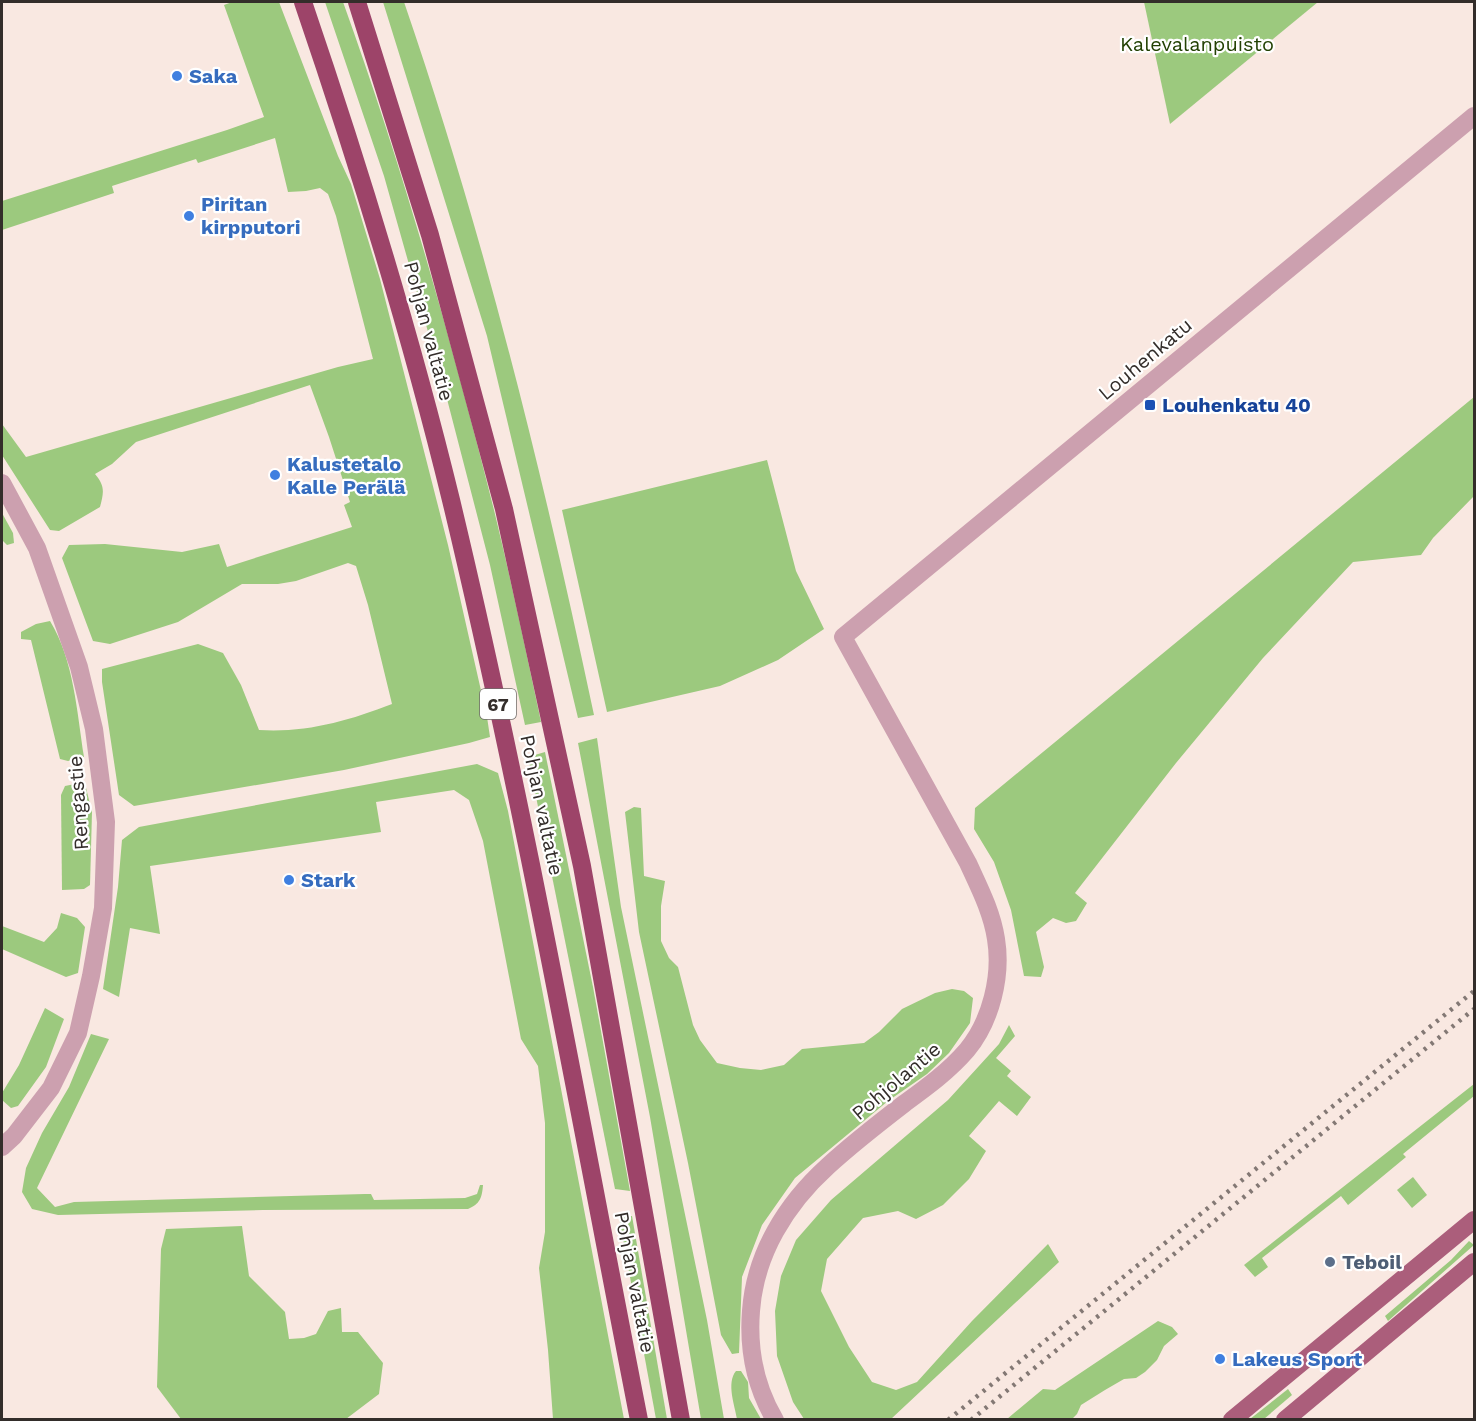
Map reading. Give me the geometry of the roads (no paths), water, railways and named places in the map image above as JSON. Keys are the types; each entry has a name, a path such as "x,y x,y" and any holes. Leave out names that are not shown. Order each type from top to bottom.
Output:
{"highway":[{"name":"Pohjan valtatie","path":"303,2 356,161 392,280 450,497 522,813 639,1419"},
{"name":"Pohjan valtatie","path":"357,2 430,235 504,509 582,866 681,1419"}],"main road":[{"path":"1232,1419 1474,1220"},
{"path":"1284,1419 1474,1262"}],"street":[{"name":"Louhenkatu","path":"843,637 1474,116"},
{"name":"Rengastie","path":"2,483 37,548 79,667 94,729 106,822 103,909 78,1033 51,1088 14,1136 2,1147"},
{"name":"Pohjolantie","path":"775,1419 764,1403 751,1359 749,1329 752,1293 757,1274 776,1229 796,1200 827,1167 943,1075 968,1049 984,1023 998,972 996,939 985,900 968,863 843,637"}],"railway":[{"path":"948,1420 1474,991"},
{"path":"971,1420 1474,1009"}],"place":[{"name":"Saka","path":"177,76"},
{"name":"Piritan kirpputori","path":"189,216"},
{"name":"Louhenkatu 40","path":"1150,405"},
{"name":"Kalustetalo Kalle Perälä","path":"275,475"},
{"name":"Stark","path":"289,880"},
{"name":"Teboil","path":"1330,1262"},
{"name":"Lakeus Sport","path":"1220,1359"}],"park label":[{"name":"Kalevalanpuisto","path":"1197,44"}]}
